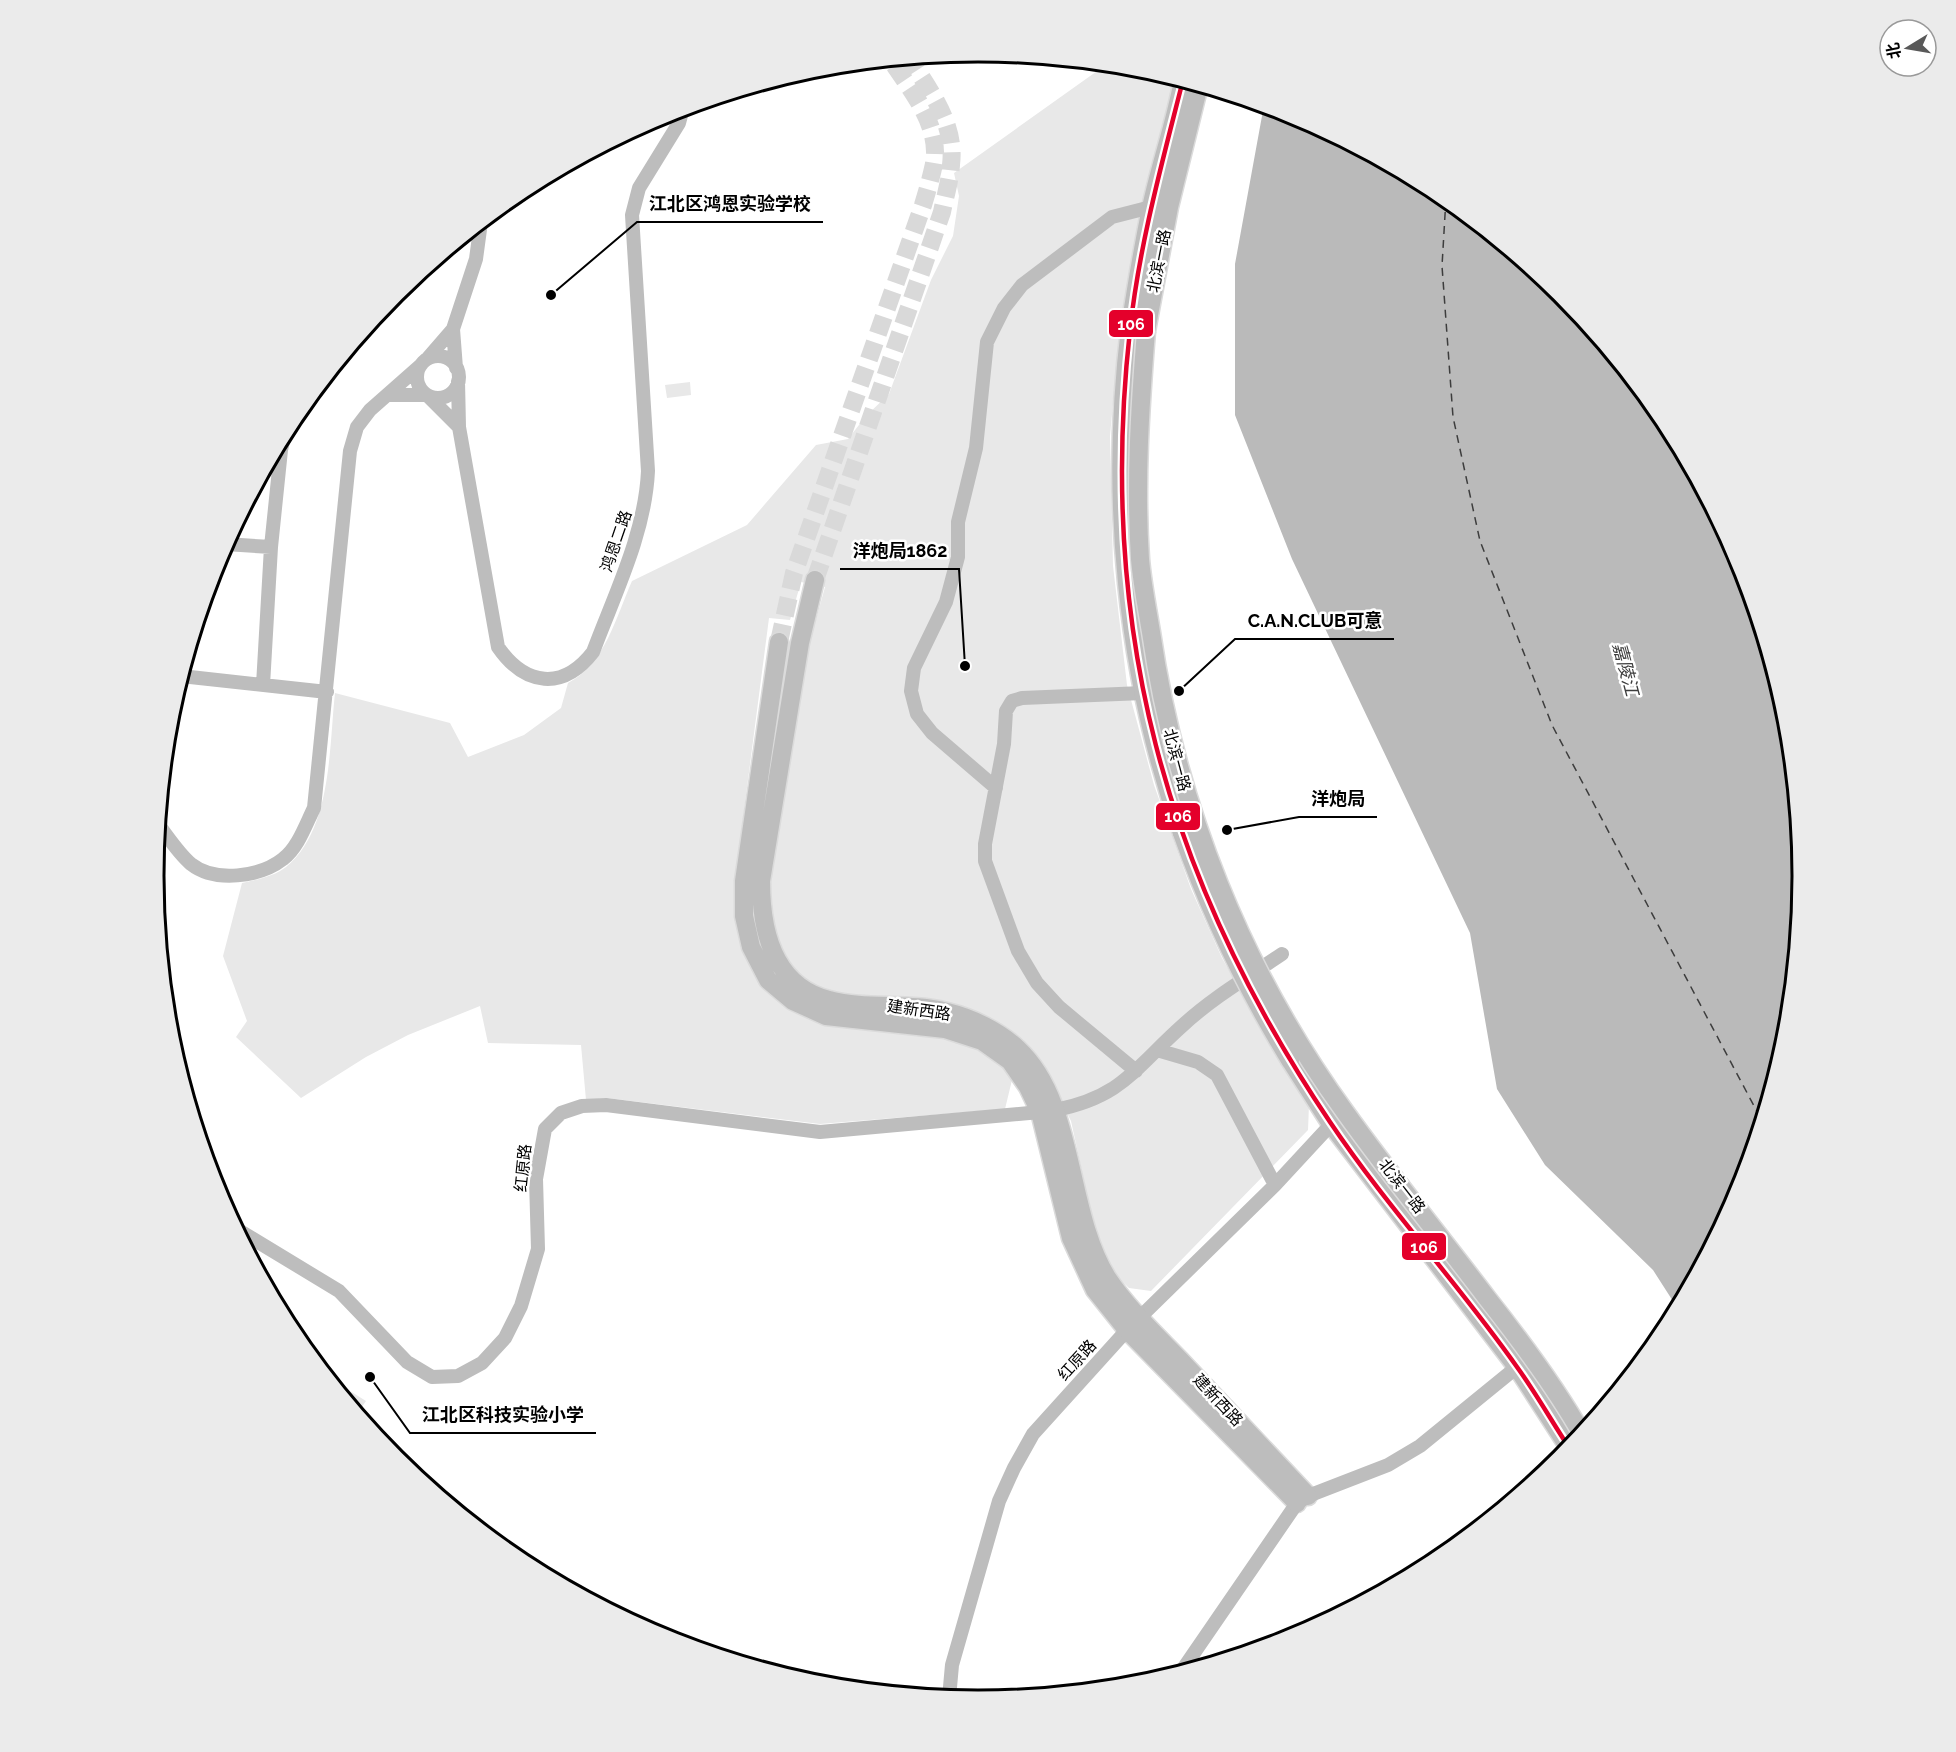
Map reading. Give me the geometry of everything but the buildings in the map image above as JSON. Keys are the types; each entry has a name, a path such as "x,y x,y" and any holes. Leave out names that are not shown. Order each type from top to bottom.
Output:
{"main road":[{"name":"北滨一路","path":"1181,87 1151,207 1130,328 1122,433 1125,564 1143,693 1164,782 1200,884 1231,954 1275,1035 1516,1367 1564,1441"},
{"name":"北滨一路","path":"1197,92 1169,207 1146,331 1138,434 1140,560 1159,690 1179,774 1216,879 1245,946 1337,1118 1531,1355 1577,1427"},
{"name":"建新西路","path":"815,579 800,643 761,881 761,910 766,939 779,964 799,985 828,1000 946,1011 990,1028 1019,1050 1039,1077 1047,1111 1087,1234 1133,1324 1303,1500"},
{"name":"建新西路","path":"779,642 744,881 744,916 751,947 768,980 793,1001 825,1016 945,1029 982,1041 1010,1061 1047,1111"}],"street":[{"name":"鸿恩二路","path":"453,329 459,427 498,647 510,664 523,674 541,680 562,676 581,667 593,652 640,527 646,500 648,471 632,215 639,188 680,119"},
{"path":"996,788 932,734 917,714 911,692 914,668 946,602 958,557 957,522 976,448 987,342 1004,308 1022,285 1112,217 1151,207"},
{"path":"165,832 192,864 227,877 258,873 284,859 296,843 314,808 351,451 357,427 370,410 424,362 453,329 476,259 480,232"},
{"path":"389,395 428,395 434,398 447,396 457,375 447,358 440,356 424,362 417,376 418,385 428,395 459,427"},
{"path":"264,685 271,547 281,455"},
{"path":"234,545 271,547"},
{"path":"188,677 327,692"},
{"path":"1136,1071 1059,1007 1036,983 1018,951 985,861 985,844 1004,744 1006,711 1012,701 1022,698 1143,693"},
{"name":"红原路","path":"247,1235 339,1291 407,1362 432,1377 458,1376 482,1363 505,1338 520,1306 538,1249 536,1179 545,1129 561,1113 582,1106 606,1105 820,1132 1047,1111 1080,1105 1117,1088 1216,998 1282,954"},
{"path":"1158,1050 1198,1062 1217,1075 1275,1185"},
{"name":"红原路","path":"950,1689 952,1665 999,1501 1033,1434 1133,1324 1275,1185 1337,1118"},
{"path":"1187,1663 1303,1500 1389,1465 1420,1446 1516,1367"}],"shaded area":[{"path":"1098,70 1172,85 1147,192 1120,327 1110,436 1113,566 1127,685 1154,785 1191,889 1222,958 1269,1041 1309,1105 1308,1130 1151,1291 1129,1288 1116,1276 1095,1231 1071,1121 1046,1072 993,1022 830,996 800,981 781,961 765,908 808,648 825,587 801,582 790,620 769,618 735,880 737,924 740,936 749,959 764,986 978,1047 1001,1062 1012,1080 1005,1109 820,1124 607,1098 586,1100 581,1045 488,1043 480,1006 408,1035 366,1057 301,1098 236,1037 247,1021 223,956 242,883 282,870 301,851 312,832 320,810 329,762 335,693 450,723 468,757 524,735 561,708 568,683 581,675 591,664 608,638 632,581 747,525 816,445 848,439 866,416 889,394 931,280 953,236 959,196 954,173"},
{"path":"690,382 691,395 667,398 665,385"},
{"path":"345,1388 366,1401 361,1408"}],"water":[{"name":"嘉陵江","path":"1262,114 1338,145 1385,171 1431,199 1474,230 1554,300 1590,339 1655,423 1709,516 1730,564 1765,665 1786,770 1791,823 1791,929 1786,982 1777,1035 1765,1087 1749,1138 1709,1236 1672,1300 1653,1270 1545,1165 1497,1089 1470,933 1292,559 1235,415 1235,264"}],"ferry route":[{"path":"1445,209 1442,266 1453,417 1480,541 1552,725 1757,1112"}],"tunnel":[{"path":"815,580 942,212 950,177 950,136 940,108 913,64"},
{"path":"779,642 794,573 923,205 934,164 935,150 929,122 895,66"}],"transit line":[{"name":"106","path":"1181,87 1139,267 1130,330 1122,439 1124,544 1135,646 1156,745 1186,842 1224,936 1273,1030 1352,1153 1494,1336 1531,1387 1565,1440"}],"place":[{"name":"江北区鸿恩实验学校","path":"551,295"},
{"name":"洋炮局1862","path":"965,666"},
{"name":"C.A.N.CLUB可意","path":"1179,691"},
{"name":"洋炮局","path":"1227,830"},
{"name":"江北区科技实验小学","path":"370,1377"}]}
